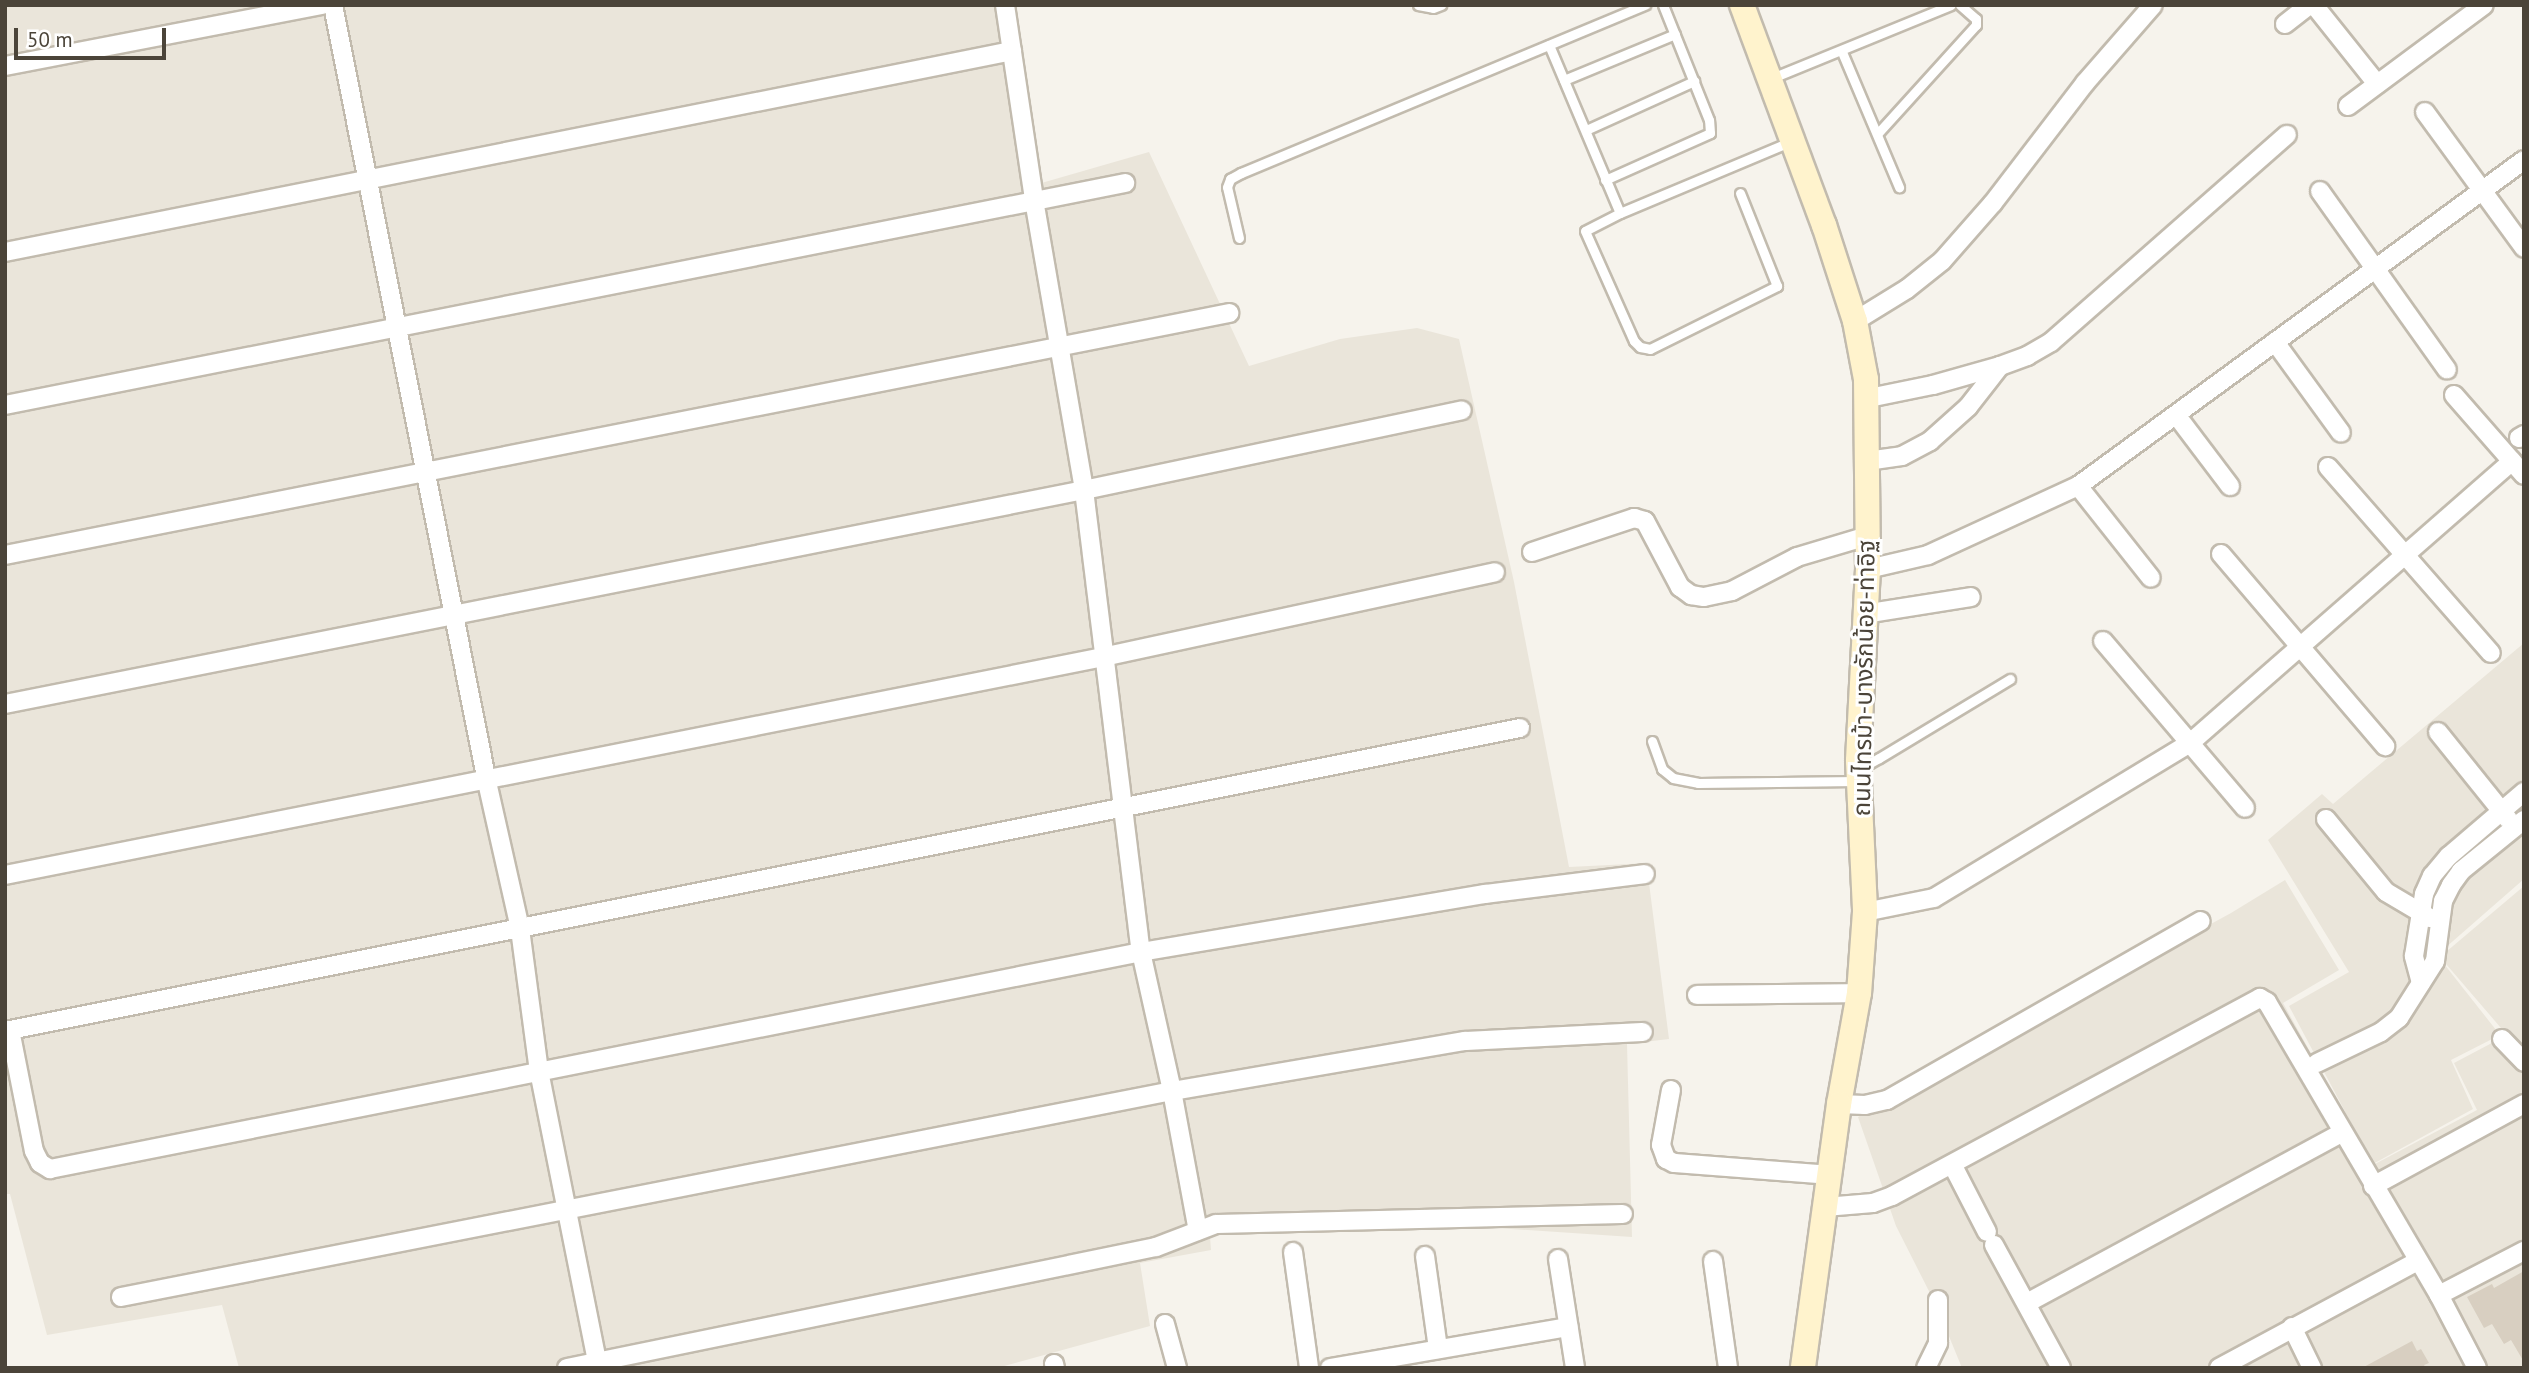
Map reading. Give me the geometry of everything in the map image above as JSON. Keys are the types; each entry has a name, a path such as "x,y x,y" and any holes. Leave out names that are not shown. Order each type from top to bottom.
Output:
{"street":[{"path":"5,66 322,5"},
{"path":"333,5 370,179 487,782 520,929 539,1070 597,1360"},
{"path":"1005,5 1034,200 1084,490 1141,952 1172,1091 1198,1231"},
{"name":"ถนนไทรม้า-บางรักน้อย-ท่าอิฐ","path":"1742,5 1772,78 1855,321 1866,379 1864,399 1868,569 1858,771 1865,912 1860,993 1839,1104 1803,1368"},
{"path":"1855,321 1907,289 1942,261 1993,203 2085,83 2152,5"},
{"path":"2285,24 2309,5"},
{"path":"2314,5 2377,84"},
{"path":"2348,106 2484,5"},
{"path":"5,252 1012,51"},
{"path":"2425,112 2524,248"},
{"path":"1864,399 1933,385 2000,366 2027,356 2051,342 2287,135"},
{"path":"1868,569 1928,555 2078,486 2524,159"},
{"path":"5,405 1125,183"},
{"path":"2320,191 2447,370"},
{"path":"5,555 1229,313"},
{"path":"2275,342 2341,433"},
{"path":"1867,461 1902,456 1930,441 1968,407 2000,366"},
{"path":"1865,912 1934,898 2190,743 2405,555 2518,468 2455,395"},
{"path":"5,704 1084,490 1462,410"},
{"path":"2177,416 2230,486"},
{"path":"2328,467 2491,653"},
{"path":"2078,486 2151,578"},
{"path":"1532,552 1634,518 1645,522 1680,587 1692,595 1704,597 1732,591 1797,557 1867,536"},
{"path":"2221,554 2385,746"},
{"path":"5,875 487,782 1103,657 1496,572"},
{"path":"1864,614 1971,597"},
{"path":"2103,641 2245,808"},
{"path":"1520,728 1122,810 8,1031 34,1151 40,1163 50,1169 1141,952 1485,894 1645,874"},
{"path":"2317,1063 2381,1032 2399,1018 2435,961 2443,901 2462,872 2519,824 2500,810 2438,732"},
{"path":"2421,983 2414,956 2420,913 2432,877 2500,810 2524,792"},
{"path":"2326,819 2386,892 2440,922"},
{"path":"1839,1104 1865,1105 1887,1100 2201,921"},
{"path":"2414,956 2435,961"},
{"path":"1698,995 1860,993"},
{"path":"1825,1207 1873,1203 1953,1166 2260,998 2267,1002 2341,1133 2439,1295 2477,1368"},
{"path":"121,1297 1172,1091 1465,1041 1643,1032"},
{"path":"2502,1039 2524,1062"},
{"path":"1671,1090 1661,1145 1666,1159 1674,1163 1829,1175"},
{"path":"2373,1186 2524,1104"},
{"path":"2027,1303 2341,1133"},
{"path":"1953,1166 2061,1368"},
{"path":"567,1368 1156,1247 1198,1231 1237,1221 1623,1214"},
{"path":"2439,1295 2524,1251"},
{"path":"1293,1252 1309,1368"},
{"path":"1425,1256 1438,1349"},
{"path":"1558,1259 1575,1368"},
{"path":"1713,1261 1728,1368"},
{"path":"2219,1368 2418,1261"},
{"path":"1926,1368 1938,1343 1938,1300"},
{"path":"1165,1324 1178,1368"},
{"path":"2292,1327 2312,1368"},
{"path":"1329,1368 1567,1328"}],"lane":[{"path":"1418,5 1433,8 1441,5"},
{"path":"1239,238 1227,187 1230,179 1645,5"},
{"path":"1605,180 1710,133 1709,120 1663,5"},
{"path":"1772,78 1842,52 1951,5"},
{"path":"1878,133 1976,25 1976,19 1960,5"},
{"path":"1564,80 1675,34"},
{"path":"1549,45 1620,213"},
{"path":"1842,52 1899,187"},
{"path":"1586,130 1694,81"},
{"path":"1741,193 1777,286 1650,349 1640,347 1634,341 1585,231 1620,213 1794,140"},
{"path":"1652,741 1661,769 1673,778 1698,783 1858,771 2010,680"}],"shaded area":[{"path":"5,5 1015,5 1038,184 1149,152 1249,366 1340,339 1417,328 1459,339 1514,582 1569,867 1650,863 1649,883 1669,1039 1627,1044 1632,1237 1466,1226 1209,1224 1211,1250 1140,1263 1150,1326 997,1368 239,1368 222,1305 47,1335 10,1194 5,1194"},
{"path":"2524,643 2524,879 2437,955 2500,1035 2451,1060 2473,1109 2373,1164 2289,1006 2349,972 2268,840 2322,794 2333,804"},
{"path":"2285,880 2339,970 2283,1003 2373,1165 2477,1110 2454,1063 2507,1035 2440,957 2524,886 2524,1368 1962,1368 1937,1307 1896,1226 1858,1117 2231,913"}],"building":[{"path":"2524,1271 2524,1362 2511,1340 2504,1344 2492,1324 2484,1328 2467,1297 2492,1284 2494,1288"},
{"path":"2412,1341 2417,1351 2421,1349 2429,1363 2424,1365 2426,1368 2362,1368"}]}
